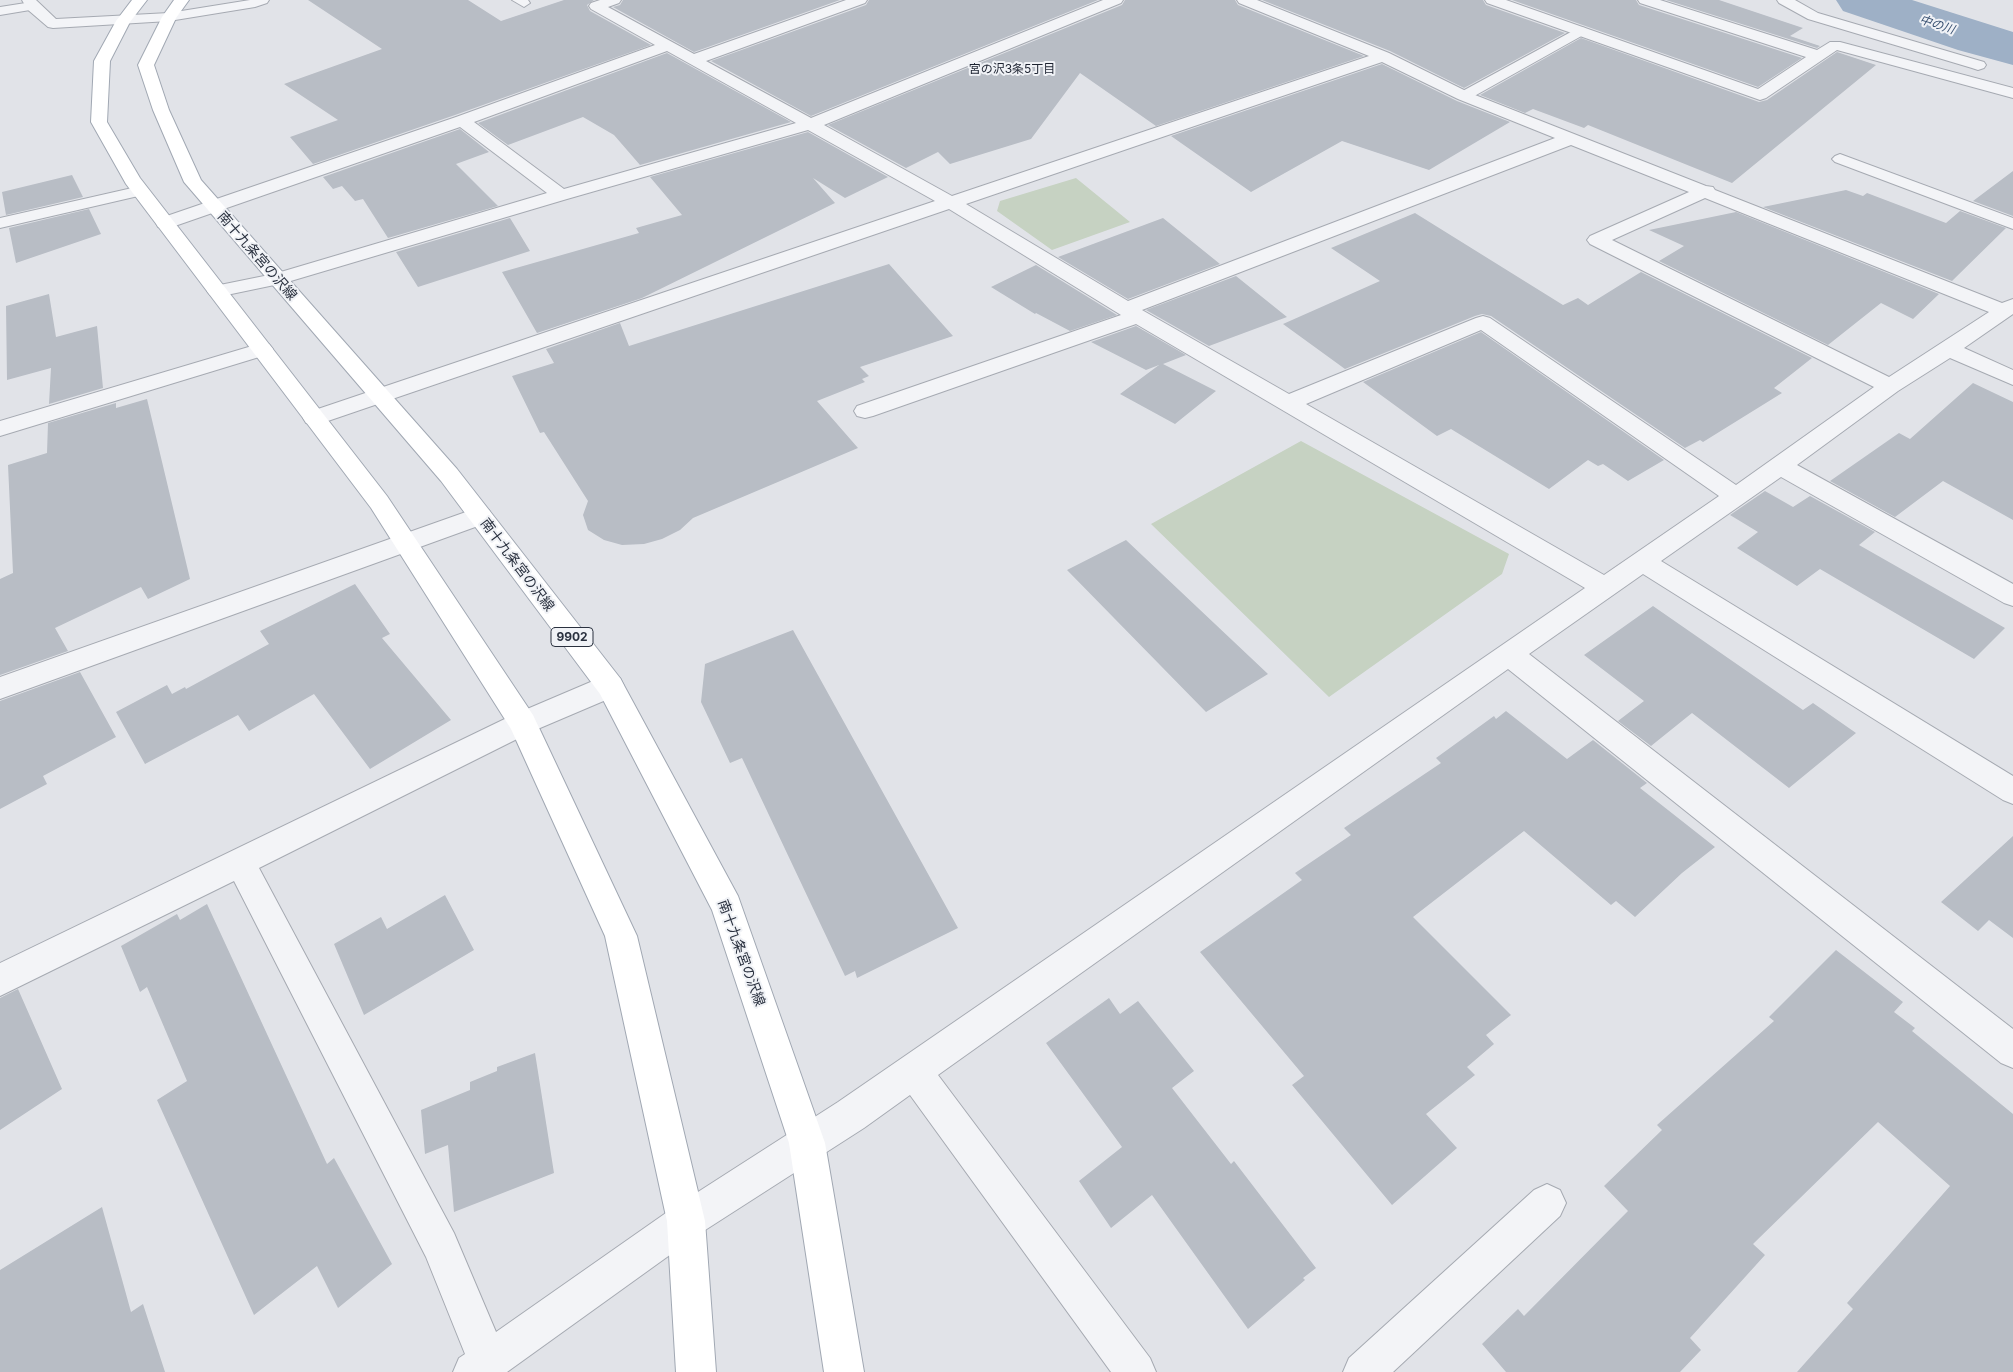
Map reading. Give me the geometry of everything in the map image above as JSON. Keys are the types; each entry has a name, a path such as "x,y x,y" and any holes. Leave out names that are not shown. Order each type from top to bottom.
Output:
{"main road":[{"path":"140,0 123,21 102,61 99,122 132,180 379,502 523,723 621,936 686,1221 696,1372"},
{"name":"南十九条宮の沢線","path":"175,9 146,65 161,110 193,182 448,476 610,686 727,906 807,1144 844,1372"}],"street":[{"path":"614,0 596,6 950,202 1132,312 1606,588"},
{"path":"694,60 860,0"},
{"path":"217,291 277,279 560,194 809,125 1116,0"},
{"path":"1244,0 1383,56 1464,96 2009,308"},
{"path":"1492,0 1760,95 1836,45 2013,94"},
{"path":"1645,0 1819,56"},
{"path":"1784,0 1813,16 1994,69"},
{"path":"31,3 54,24 123,21 175,9"},
{"path":"165,223 462,121 667,46"},
{"path":"314,418 1383,56"},
{"path":"462,121 560,194"},
{"path":"865,411 1132,312 1572,138"},
{"path":"1707,191 1597,240 1890,386"},
{"path":"240,862 441,1246 481,1367 686,1221 807,1144 914,1071 1736,497 1890,386 2009,308"},
{"path":"1288,403 1483,322 1736,497"},
{"path":"0,429 262,349"},
{"path":"1949,349 2013,378"},
{"path":"1780,466 2013,596"},
{"path":"0,688 480,516"},
{"path":"1643,562 2013,791"},
{"path":"1509,654 2013,1051"},
{"path":"0,980 523,723 610,686"},
{"path":"914,1071 1136,1372"},
{"path":"1363,1372 1548,1203"}],"lane":[{"path":"175,9 255,3 263,0"},
{"path":"0,11 31,3"},
{"path":"1464,96 1580,31"},
{"path":"1840,159 2013,224"},
{"path":"0,222 141,191"}],"green space":[{"path":"1076,178 1130,222 1052,250 997,211 1000,201"},
{"path":"1301,441 1509,554 1502,574 1329,697 1151,524"}],"building":[{"path":"308,0 468,0 501,21 564,0 594,0 587,5 590,11 651,45 313,164 290,137 338,120 284,84 382,49"},
{"path":"623,0 840,0 694,52 613,7 620,5"},
{"path":"869,0 1098,0 811,116 711,61 866,5"},
{"path":"1125,0 1235,0 1238,5 1364,56 1156,126 1080,73 1031,139 950,164 938,152 906,168 828,125 1122,5"},
{"path":"1262,0 1483,0 1486,5 1565,33 1464,88 1390,51"},
{"path":"1512,0 1636,0 1639,5 1802,58 1758,87"},
{"path":"1666,0 1719,0 1803,28 1790,36 1820,46 1817,48"},
{"path":"1581,38 1759,102 1767,100 1837,52 1876,65 1732,183 1588,125 1584,128 1533,109 1525,113 1480,95"},
{"path":"667,53 791,122 640,165 614,135 583,117 508,145 478,123"},
{"path":"1382,64 1457,101 1510,122 1429,170 1342,141 1251,192 1171,136"},
{"path":"460,129 489,152 456,164 498,206 388,238 363,199 355,201 342,186 333,189 323,177"},
{"path":"808,132 888,177 845,198 813,178 835,203 642,298 537,333 502,272 639,233 636,228 682,215 650,177"},
{"path":"2013,171 2013,216 1973,201"},
{"path":"72,175 83,197 6,215 2,192"},
{"path":"1846,190 1863,196 1867,193 1946,223 1960,211 2006,228 1952,281 1763,207"},
{"path":"89,209 101,234 16,263 9,228"},
{"path":"1736,212 1939,294 1913,319 1881,303 1828,345 1659,261 1684,246 1649,230"},
{"path":"1415,213 1563,305 1578,298 1588,305 1641,272 1812,358 1774,388 1782,393 1703,442 1700,440 1685,448 1491,316 1482,314 1475,316 1345,369 1283,324 1380,281 1331,248"},
{"path":"510,218 530,251 418,287 396,252"},
{"path":"1163,218 1220,264 1128,299 1058,257"},
{"path":"889,264 953,336 860,367 869,376 862,379 865,382 817,401 858,448 693,518 680,530 662,539 644,544 622,545 604,540 588,530 583,515 588,501 544,432 540,433 512,376 554,363 546,349 620,323 629,346"},
{"path":"1036,265 1117,315 1070,331 1035,314 991,287"},
{"path":"1236,276 1287,317 1209,346 1146,310"},
{"path":"49,294 56,337 97,326 103,388 49,404 51,368 7,380 6,306"},
{"path":"1136,326 1186,355 1163,364 1216,391 1175,424 1120,394 1159,365 1146,370 1091,342"},
{"path":"1481,332 1664,460 1628,481 1603,464 1598,466 1588,460 1549,489 1451,429 1437,436 1363,382"},
{"path":"1973,383 2013,402 2013,520 1943,481 1895,517 1830,481 1899,433 1910,439"},
{"path":"147,399 190,579 148,599 141,587 55,628 68,651 0,675 0,579 13,573 8,465 47,453 48,423 116,403 116,408"},
{"path":"1765,491 1793,507 1810,496 1875,532 1859,545 2005,628 1974,659 1820,569 1797,586 1737,548 1758,532 1730,515"},
{"path":"1126,540 1268,674 1206,712 1067,570"},
{"path":"355,584 390,634 382,638 451,720 370,769 314,694 249,731 238,715 145,764 116,712 167,685 172,694 185,687 186,689 269,644 260,631"},
{"path":"1653,606 1803,710 1813,703 1856,733 1789,788 1692,713 1651,746 1618,721 1644,701 1584,655"},
{"path":"793,630 958,928 857,978 855,971 845,976 742,758 730,763 701,702 705,664"},
{"path":"80,672 116,737 43,776 47,784 0,809 0,701"},
{"path":"1506,711 1567,759 1593,740 1647,783 1640,788 1715,847 1682,873 1635,917 1616,901 1611,905 1524,831 1413,917 1511,1015 1486,1035 1494,1044 1467,1067 1475,1075 1426,1114 1457,1148 1392,1205 1292,1085 1304,1076 1200,952 1302,880 1295,873 1351,835 1344,828 1441,763 1436,758 1494,716 1496,719"},
{"path":"2013,836 2013,938 1989,920 1978,931 1941,902"},
{"path":"445,895 474,950 364,1015 334,944 381,917 387,929"},
{"path":"207,904 327,1164 334,1158 392,1264 338,1308 317,1266 254,1315 157,1100 187,1081 147,987 140,992 121,946 177,914 180,920"},
{"path":"1836,950 1903,1002 1894,1012 1915,1028 1912,1031 2013,1114 2013,1372 1797,1372 1853,1309 1847,1303 1950,1186 1878,1122 1753,1244 1765,1255 1690,1338 1701,1350 1680,1372 1506,1372 1482,1344 1518,1309 1524,1316 1628,1211 1604,1186 1662,1130 1657,1125 1774,1021 1769,1017"},
{"path":"18,989 62,1089 0,1130 0,998"},
{"path":"1109,998 1120,1014 1138,1001 1194,1071 1172,1088 1231,1164 1234,1161 1316,1268 1303,1278 1305,1280 1248,1329 1152,1195 1111,1228 1079,1181 1122,1147 1046,1043"},
{"path":"535,1053 554,1173 454,1212 448,1145 425,1154 421,1110 470,1090 470,1082 497,1071 497,1067"},
{"path":"102,1207 131,1312 143,1304 165,1372 0,1372 0,1270"}],"waterway":[{"name":"中の川","path":"1861,0 1977,39 2013,49"}],"district":[{"name":"宮の沢3条5丁目","path":"1012,69"}]}
